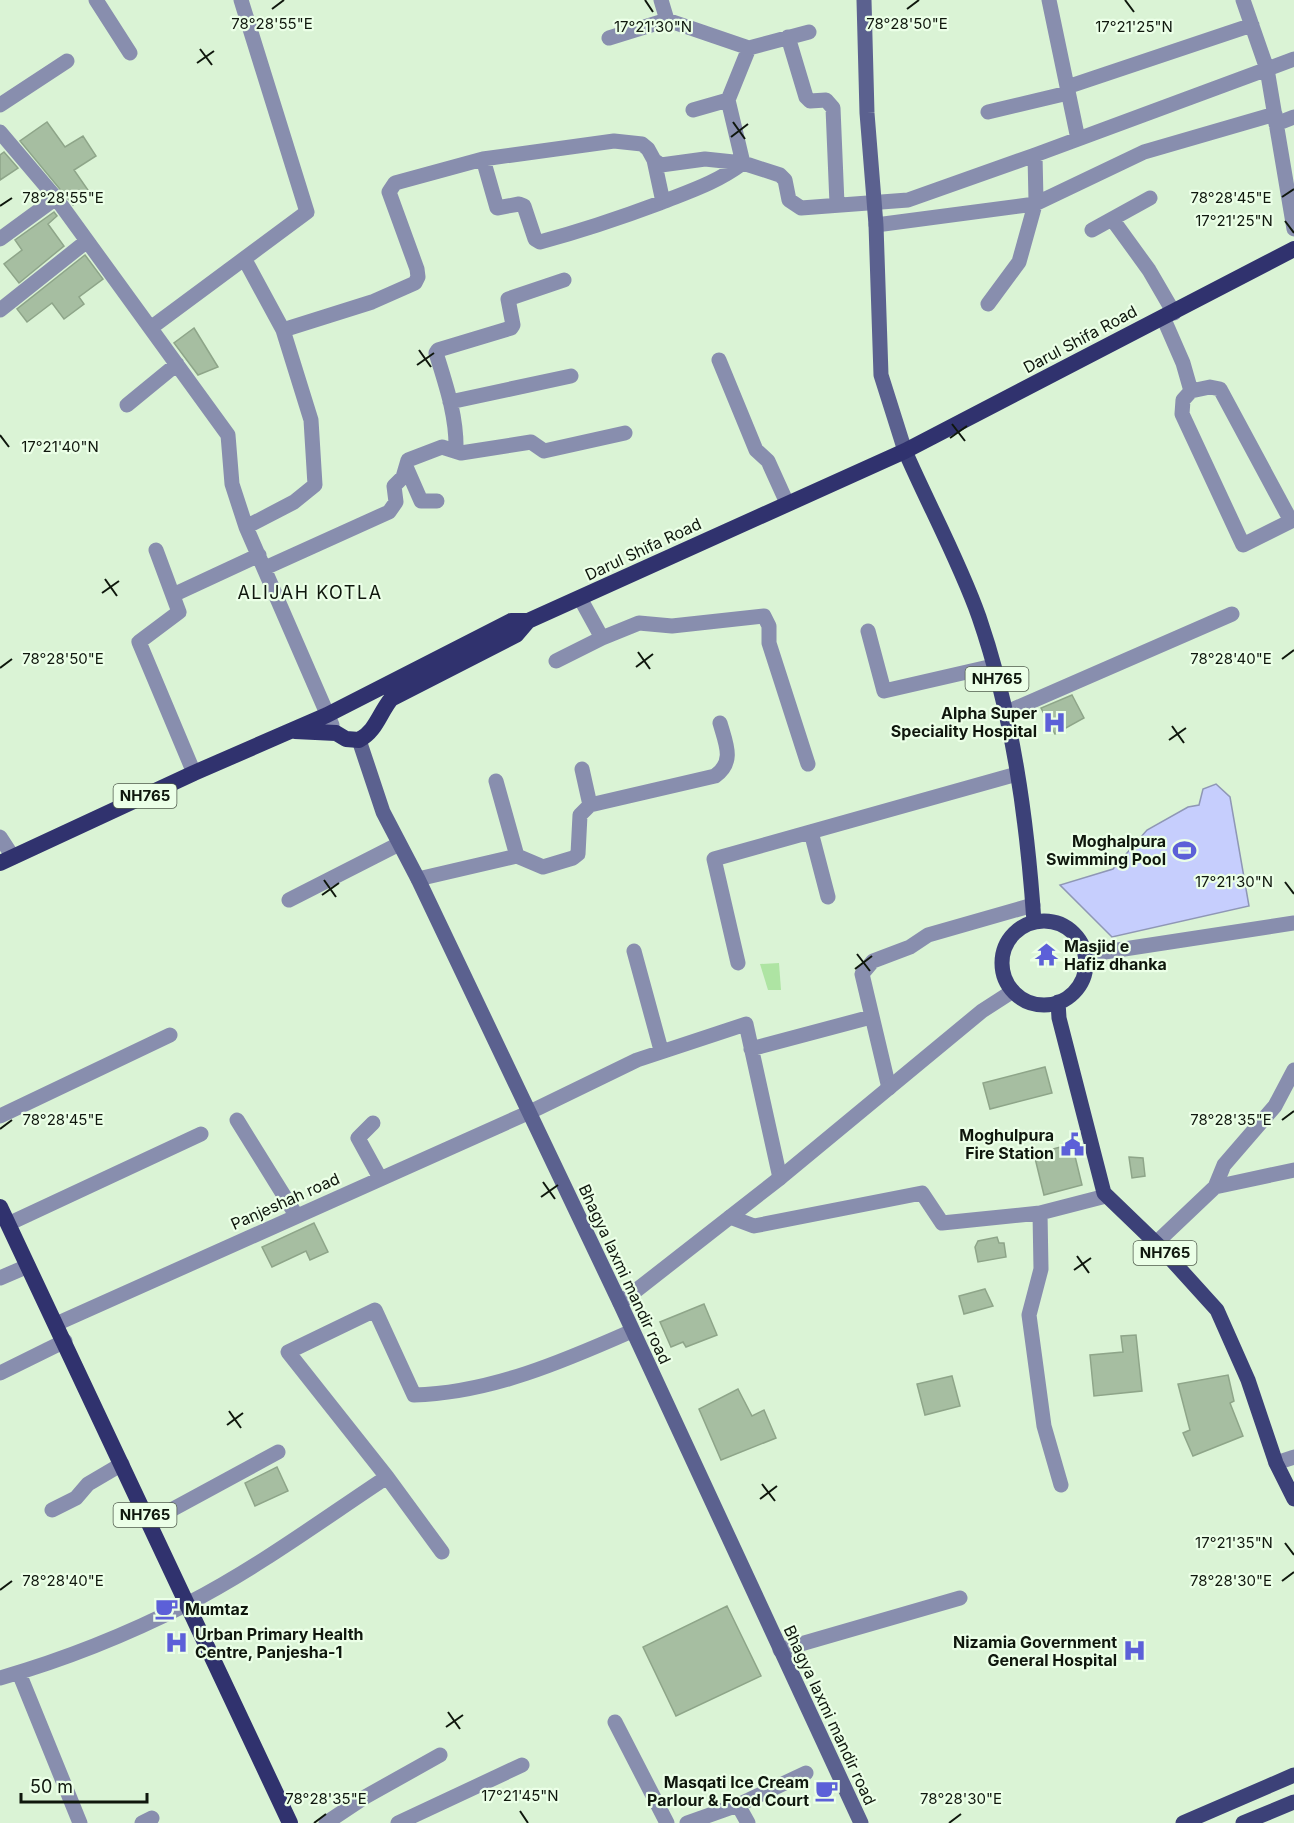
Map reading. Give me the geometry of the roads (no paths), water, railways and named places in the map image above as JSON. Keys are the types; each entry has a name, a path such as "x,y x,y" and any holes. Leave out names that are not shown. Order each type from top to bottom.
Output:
{"highway":[{"name":"Darul Shifa Road","path":"7,860 194,773 327,715 511,621 528,621 904,451 1171,316 1294,249"},
{"name":"NH765","path":"290,731 336,733 346,739 359,740 373,731 382,711 391,699 516,635 528,621"},
{"name":"NH765","path":"0,1207 290,1823"}],"main road":[{"path":"864,0 867,113 875,202 881,375 904,451"},
{"name":"NH765","path":"904,451 979,616 1007,712 1027,834 1034,922"},
{"name":"Bhagya laxmi mandir road","path":"359,740 383,812 418,879 530,1112 861,1823"},
{"path":"1046,920 1062,925 1075,934 1085,955 1082,981 1072,994 1058,1002 1042,1005 1026,1001 1013,991 1004,977 1002,960 1006,945 1015,931 1034,922 1046,920"},
{"path":"1058,1002 1059,1018 1106,1196"},
{"name":"NH765","path":"1106,1196 1156,1243 1217,1310 1248,1380 1276,1463 1294,1499"},
{"path":"1183,1823 1294,1775"},
{"path":"1243,1823 1294,1802"}],"street":[{"path":"96,0 130,53"},
{"path":"152,327 307,212 241,0"},
{"path":"661,0 668,21"},
{"path":"1049,0 1078,139"},
{"path":"1243,0 1267,69 1294,229"},
{"path":"609,39 668,21 749,48 809,32"},
{"path":"988,112 1068,90 1252,26"},
{"path":"788,38 806,97 810,101 826,100 833,108 837,204"},
{"path":"742,163 728,100 749,48"},
{"path":"654,160 668,166 705,159 742,163 780,175 785,180 789,200 801,208 908,200 1294,59"},
{"path":"0,105 67,61"},
{"path":"693,110 728,100"},
{"path":"876,225 1035,204 1144,152 1276,119 1294,117"},
{"path":"0,132 56,198 152,327 228,435 232,484 246,527 336,733"},
{"path":"283,330 372,302 415,283 418,277 417,269 389,192 395,183 483,159 614,141 642,144 648,149 654,160 663,202"},
{"path":"987,304 1019,262 1035,204 1035,155"},
{"path":"483,159 497,208 519,204 524,206 535,239 540,242 606,224 715,182 742,163"},
{"path":"0,239 56,198"},
{"path":"1092,230 1150,198"},
{"path":"1112,219 1149,270 1171,316 1191,391"},
{"path":"0,310 87,241"},
{"path":"245,260 283,330 311,420 315,485 294,502 246,527"},
{"path":"456,451 457,434 436,353 438,350 511,328 513,325 508,299 564,280"},
{"path":"719,360 756,450 768,461 787,503"},
{"path":"127,405 177,364"},
{"path":"450,402 571,376"},
{"path":"1210,387 1220,389 1291,521 1242,545 1182,414 1183,400 1191,391 1210,387"},
{"path":"173,595 388,512 396,502 394,486 406,469 408,460 415,455 442,447 460,453 531,442 544,452 625,433"},
{"path":"406,469 421,501 437,501"},
{"path":"156,550 179,612 139,642 194,773"},
{"path":"580,598 602,638"},
{"path":"1007,712 1232,614"},
{"path":"555,661 639,623 672,626 764,616 769,626 770,643 808,764"},
{"path":"868,631 884,691 993,666"},
{"path":"418,879 517,856 543,867 573,858 579,849 580,815 590,805 714,776 724,769 729,759 720,723"},
{"path":"582,769 590,805"},
{"path":"738,963 714,859 1017,774"},
{"path":"496,781 517,856"},
{"path":"811,832 828,897"},
{"path":"0,837 7,860"},
{"path":"289,900 399,844"},
{"path":"889,1088 862,974 873,962 910,947 928,935 1033,905"},
{"path":"1085,955 1294,923"},
{"path":"634,951 661,1050"},
{"path":"620,1303 780,1178 982,1011 1013,991"},
{"path":"780,1178 751,1049 871,1017"},
{"name":"Panjeshah road","path":"56,1324 530,1112 661,1050 746,1024 751,1049"},
{"path":"0,1116 170,1035"},
{"path":"1156,1243 1215,1187 1224,1165 1275,1106 1294,1070"},
{"path":"237,1120 296,1215"},
{"path":"373,1123 359,1133 358,1138 380,1178"},
{"path":"8,1224 201,1134"},
{"path":"1215,1187 1294,1170"},
{"path":"730,1217 754,1226 922,1193 942,1223 1040,1213 1106,1196"},
{"path":"1040,1213 1041,1269 1029,1315 1044,1426 1061,1485"},
{"path":"0,1278 28,1266"},
{"path":"442,1552 387,1477 288,1352 375,1310 414,1395 435,1395 468,1389 556,1364 632,1331"},
{"path":"0,1373 65,1341"},
{"path":"149,1522 278,1452"},
{"path":"1276,1463 1294,1457"},
{"path":"52,1510 76,1498 88,1484 122,1464"},
{"path":"0,1678 111,1638 187,1604 269,1555 387,1477"},
{"path":"780,1650 960,1598"},
{"path":"19,1673 80,1823"},
{"path":"615,1722 667,1823"},
{"path":"326,1823 365,1797 440,1755"},
{"path":"398,1823 522,1765"},
{"path":"687,1823 738,1805 806,1773"},
{"path":"738,1805 748,1823"}],"water":[{"name":"Moghalpura Swimming Pool","path":"1216,784 1230,797 1249,906 1112,937 1060,885 1113,869 1147,830 1188,807 1199,805 1203,789"}],"place":[{"name":"Alpha Super Speciality Hospital","path":"1055,722"},
{"name":"Moghalpura Swimming Pool","path":"1184,850"},
{"name":"Masjid e Hafiz dhanka","path":"1046,955"},
{"name":"Moghulpura Fire Station","path":"1072,1144"},
{"name":"Mumtaz","path":"167,1609"},
{"name":"Urban Primary Health Centre, Panjesha-1","path":"177,1643"},
{"name":"Nizamia Government General Hospital","path":"1135,1651"},
{"name":"Masqati Ice Cream Parlour & Food Court","path":"827,1791"}],"district":[{"name":"ALIJAH KOTLA","path":"310,593"}]}
